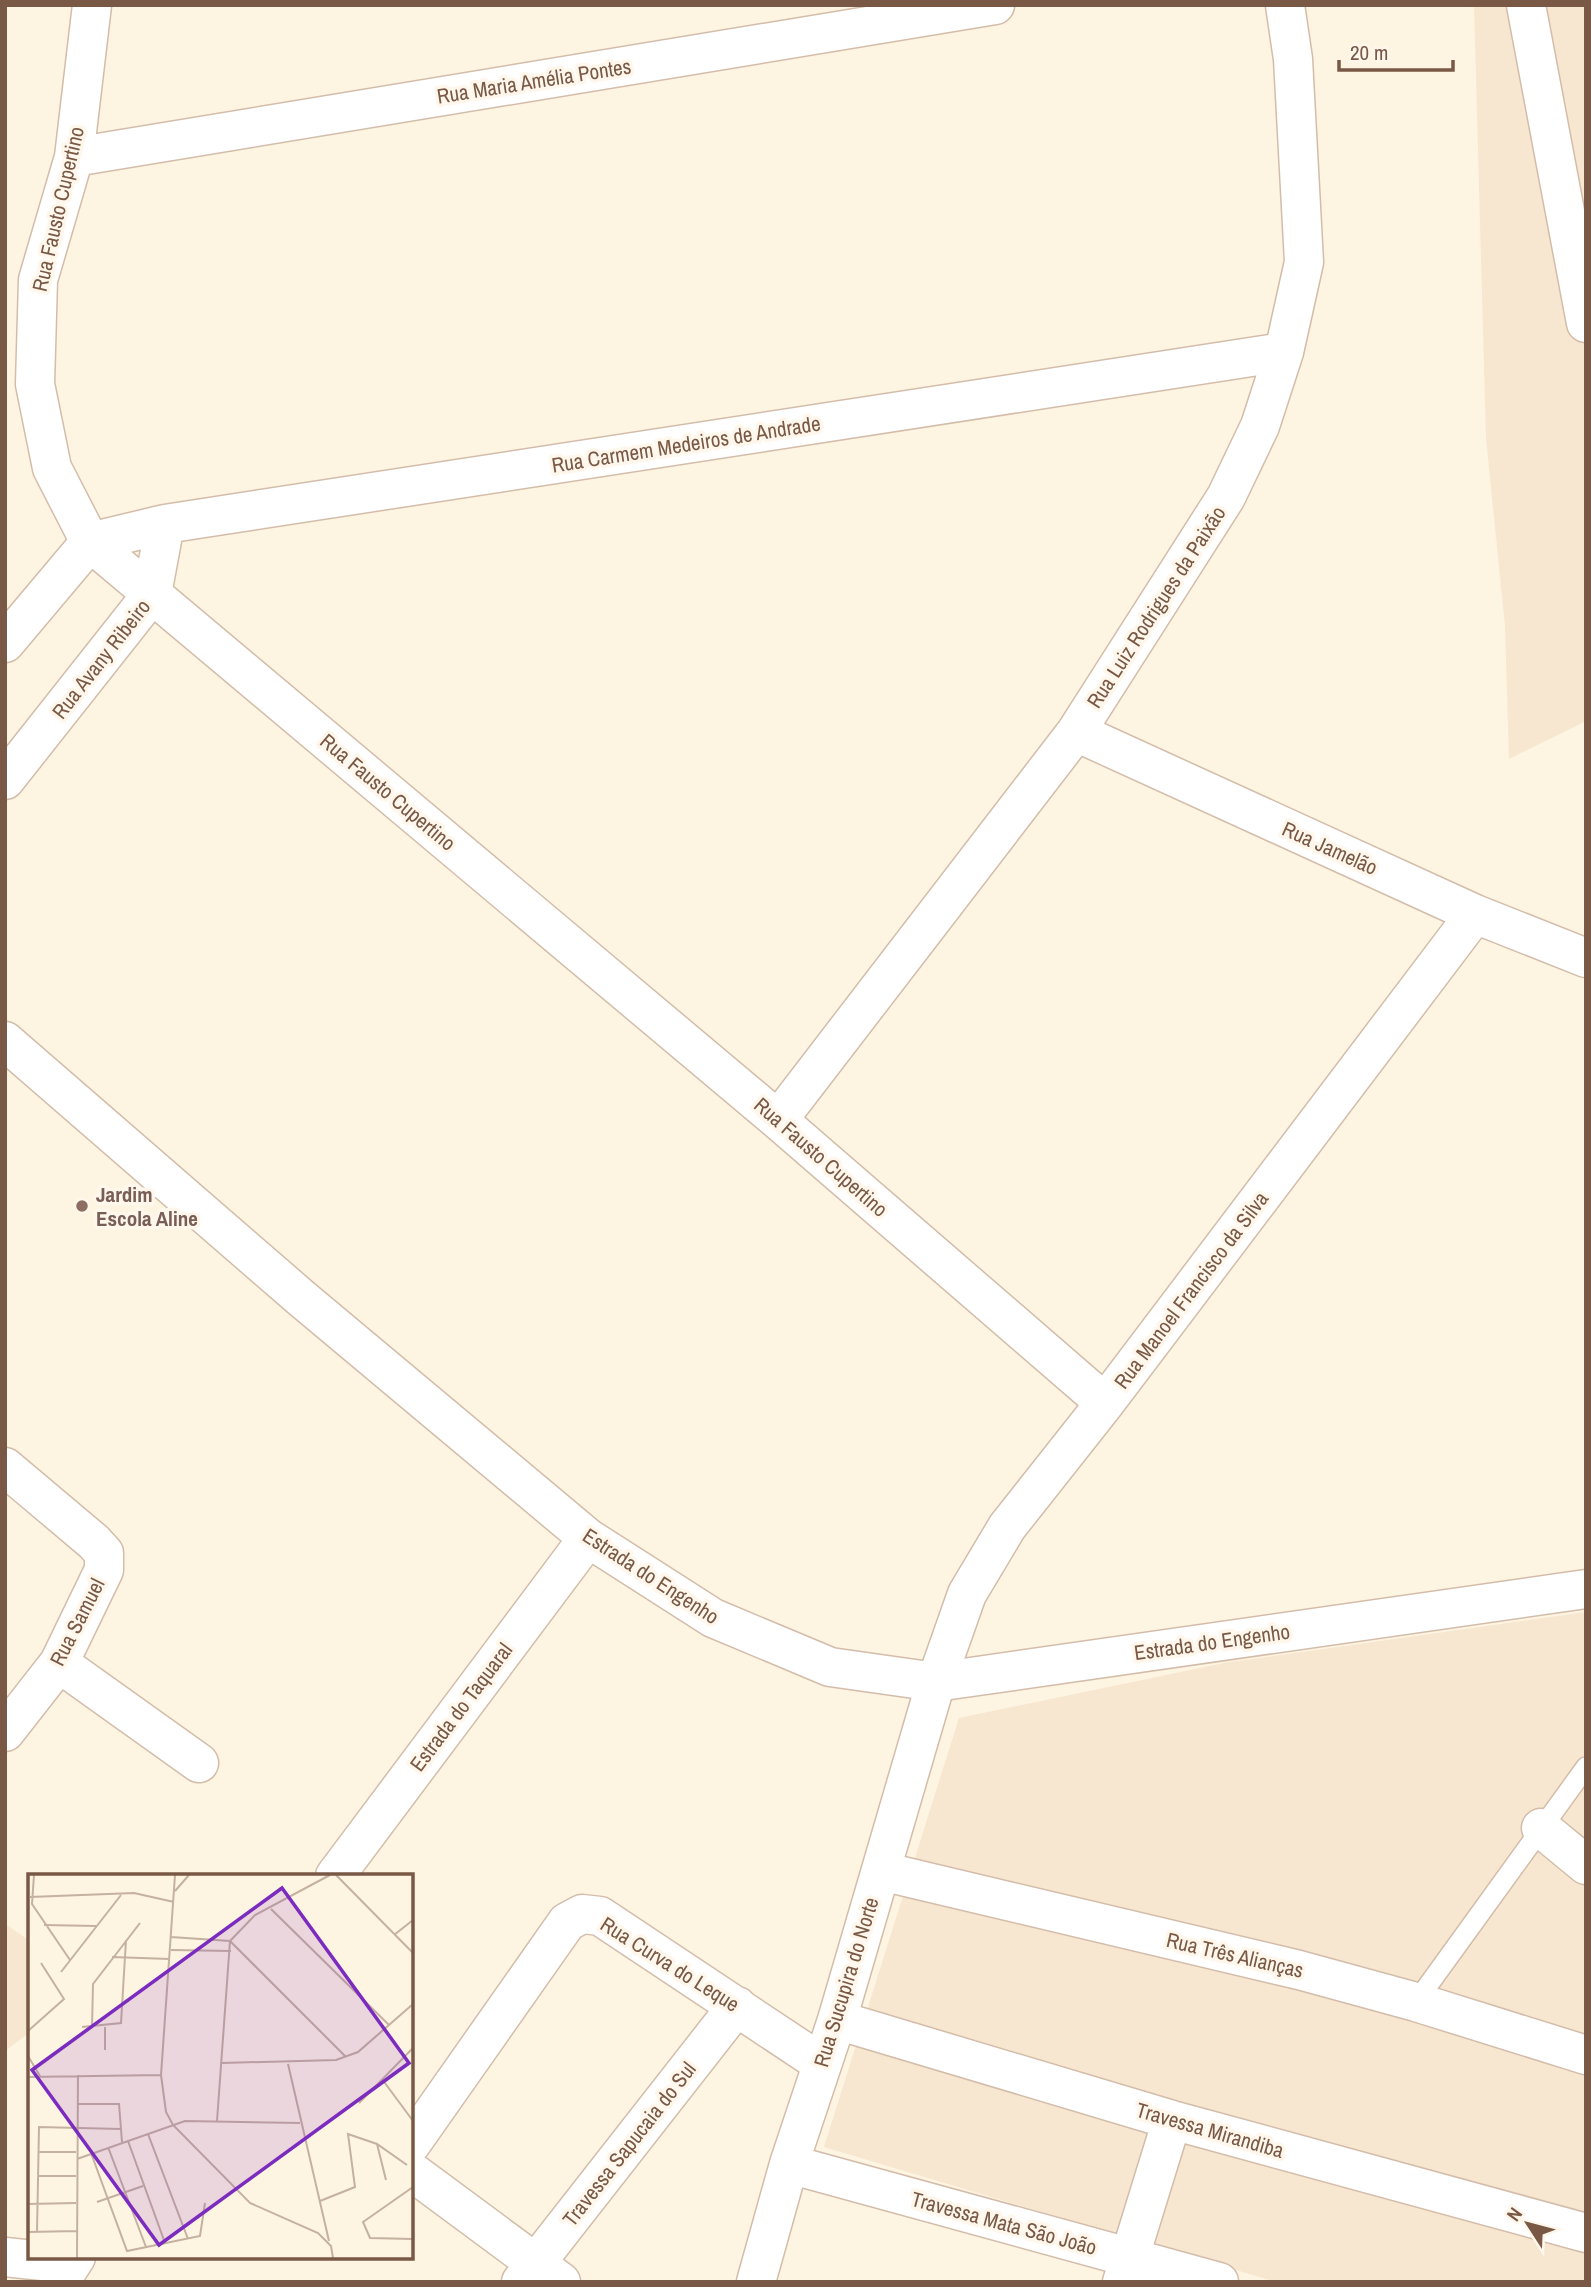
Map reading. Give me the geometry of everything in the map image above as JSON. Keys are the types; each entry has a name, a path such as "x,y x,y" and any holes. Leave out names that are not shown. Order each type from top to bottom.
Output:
{"street":[{"name":"Rua Fausto Cupertino","path":"92,5 74,157 37,280 35,384 52,468 90,542 778,1120 1105,1403"},
{"name":"Rua Maria Amélia Pontes","path":"74,157 995,5"},
{"name":"Rua Luiz Rodrigues da Paixão","path":"778,1120 1076,732 1226,497 1260,426 1284,352 1304,262 1293,59 1285,5"},
{"path":"1526,5 1577,233 1586,323"},
{"name":"Rua Carmem Medeiros de Andrade","path":"90,542 165,524 1284,352"},
{"name":"Rua Avany Ribeiro","path":"5,780 152,594 165,524"},
{"path":"5,643 90,542"},
{"name":"Rua Jamelão","path":"1076,732 1475,914 1586,958"},
{"name":"Rua Manoel Francisco da Silva","path":"936,1682 967,1594 1000,1538 1475,914"},
{"name":"Estrada do Engenho","path":"5,1041 300,1297 587,1538 713,1618 830,1667 936,1682 1586,1589"},
{"name":"Rua Samuel","path":"5,1467 104,1553 104,1570 59,1663 5,1732"},
{"name":"Estrada do Taquaral","path":"336,1874 587,1538"},
{"path":"59,1663 199,1763"},
{"name":"Rua Sucupira do Norte","path":"755,2282 789,2164 837,2020 936,1682"},
{"path":"1541,1828 1586,1866"},
{"name":"Rua Três Alianças","path":"881,1871 1299,1970 1416,2001 1586,2055"},
{"name":"Rua Curva do Leque","path":"413,2141 567,1922 582,1914 600,1916 821,2063"},
{"name":"Travessa Sapucaia do Sul","path":"540,2275 737,2006"},
{"name":"Travessa Mirandiba","path":"837,2020 1172,2120 1586,2233"},
{"path":"1126,2270 1172,2120"},
{"name":"Travessa Mata São João","path":"789,2164 1126,2270 1219,2282"},
{"path":"413,2173 540,2275"},
{"path":"5,2258 69,2268"}],"lane":[{"path":"1416,2001 1586,1767"}],"shaded area":[{"path":"1474,5 1586,5 1586,721 1509,759 1505,626 1486,438"},
{"path":"1586,1612 1586,2282 1276,2282 824,2147 959,1718 1224,1663"},
{"path":"5,1924 28,1940 28,2034 5,2051"}],"place":[{"name":"Jardim Escola Aline","path":"82,1206"}]}
